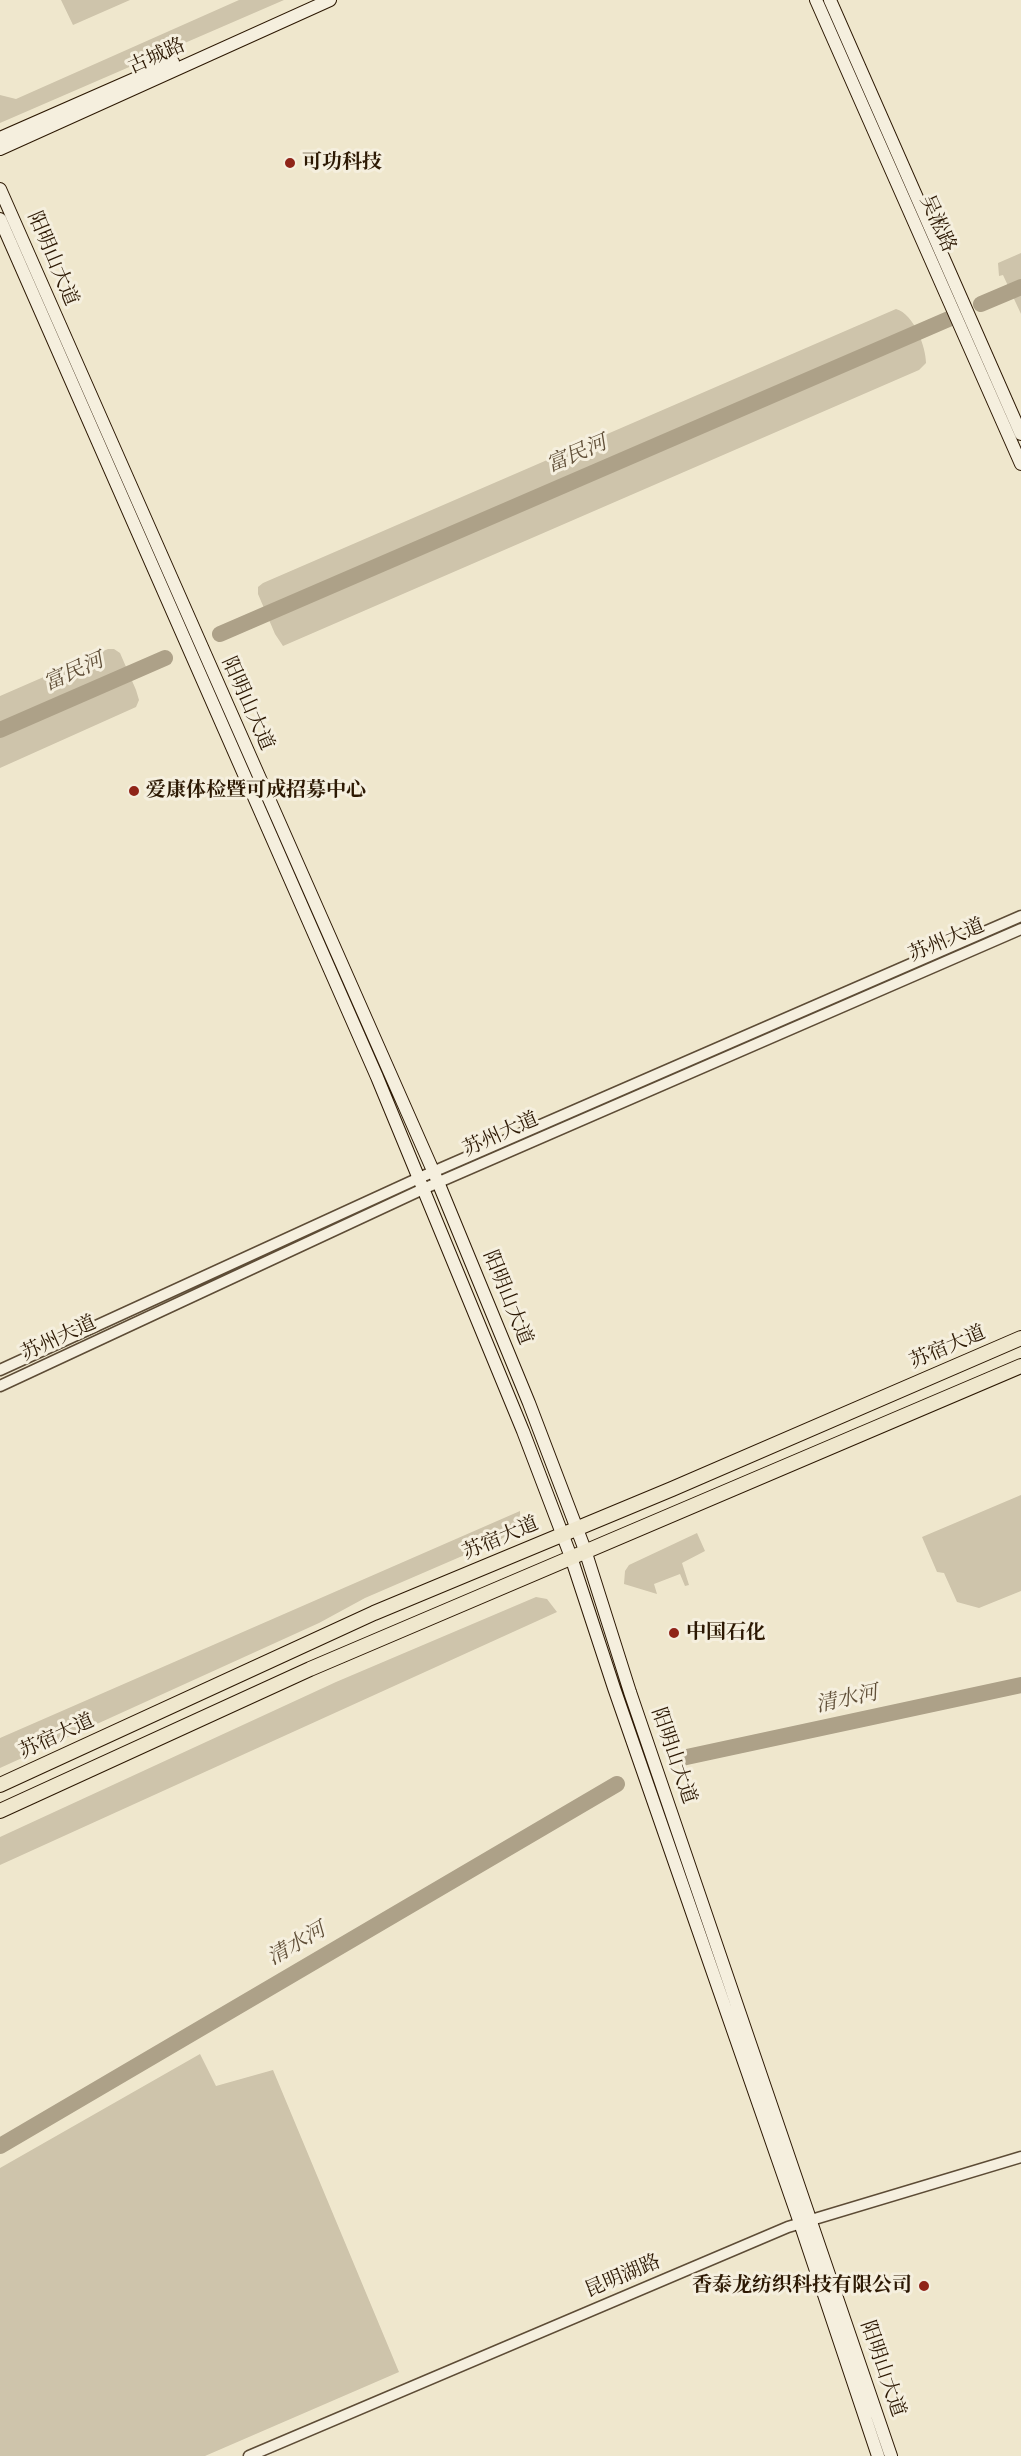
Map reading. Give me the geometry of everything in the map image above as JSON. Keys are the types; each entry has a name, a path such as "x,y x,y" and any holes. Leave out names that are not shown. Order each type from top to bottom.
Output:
{"main road":[{"name":"古城路","path":"0,138 315,0"},
{"name":"古城路","path":"0,149 330,0"},
{"name":"吴淞路","path":"816,0 1021,464"},
{"name":"吴淞路","path":"830,0 1021,434"},
{"name":"阳明山大道","path":"0,189 435,1177 577,1528 805,2221 878,2456"},
{"name":"阳明山大道","path":"0,219 266,822 514,1408 571,1557 614,1688 891,2456"},
{"name":"苏宿大道","path":"0,1785 374,1613 1021,1338"},
{"path":"0,1811 310,1669 1021,1366"}],"street":[{"name":"苏州大道","path":"0,1386 435,1177 1021,916"},
{"name":"苏州大道","path":"435,1177 1021,929"},
{"name":"苏州大道","path":"0,1371 421,1184"},
{"name":"昆明湖路","path":"249,2456 805,2221 1021,2157"}],"shaded area":[{"path":"61,0 130,0 73,25"},
{"path":"239,0 284,0 0,123 0,95 16,99"},
{"path":"1021,253 1021,314 1003,275 999,276 998,263"},
{"path":"896,309 908,317 918,332 926,363 919,370 283,646 275,634 258,594 258,587 263,583"},
{"path":"108,649 114,649 120,653 139,700 136,707 0,768 0,696"},
{"path":"1021,1495 1021,1591 979,1608 957,1602 944,1573 937,1572 922,1537"},
{"path":"520,1511 519,1522 514,1530 497,1541 365,1598 319,1623 0,1768 0,1738"},
{"path":"697,1533 705,1551 682,1563 689,1585 685,1586 680,1574 654,1584 657,1594 624,1584 625,1571 629,1565"},
{"path":"536,1597 547,1599 557,1612 0,1865 0,1837 336,1682"},
{"path":"200,2054 216,2086 273,2070 399,2372 205,2456 0,2456 0,2168"}],"waterway":[{"name":"富民河","path":"981,304 1021,287"},
{"name":"富民河","path":"220,634 951,318"},
{"name":"富民河","path":"0,730 165,658"},
{"name":"清水河","path":"682,1758 1021,1685"},
{"name":"清水河","path":"0,2146 617,1784"}],"place":[{"name":"可功科技","path":"290,163"},
{"name":"爱康体检暨可成招募中心","path":"134,791"},
{"name":"中国石化","path":"674,1633"},
{"name":"香泰龙纺织科技有限公司","path":"924,2286"}]}
